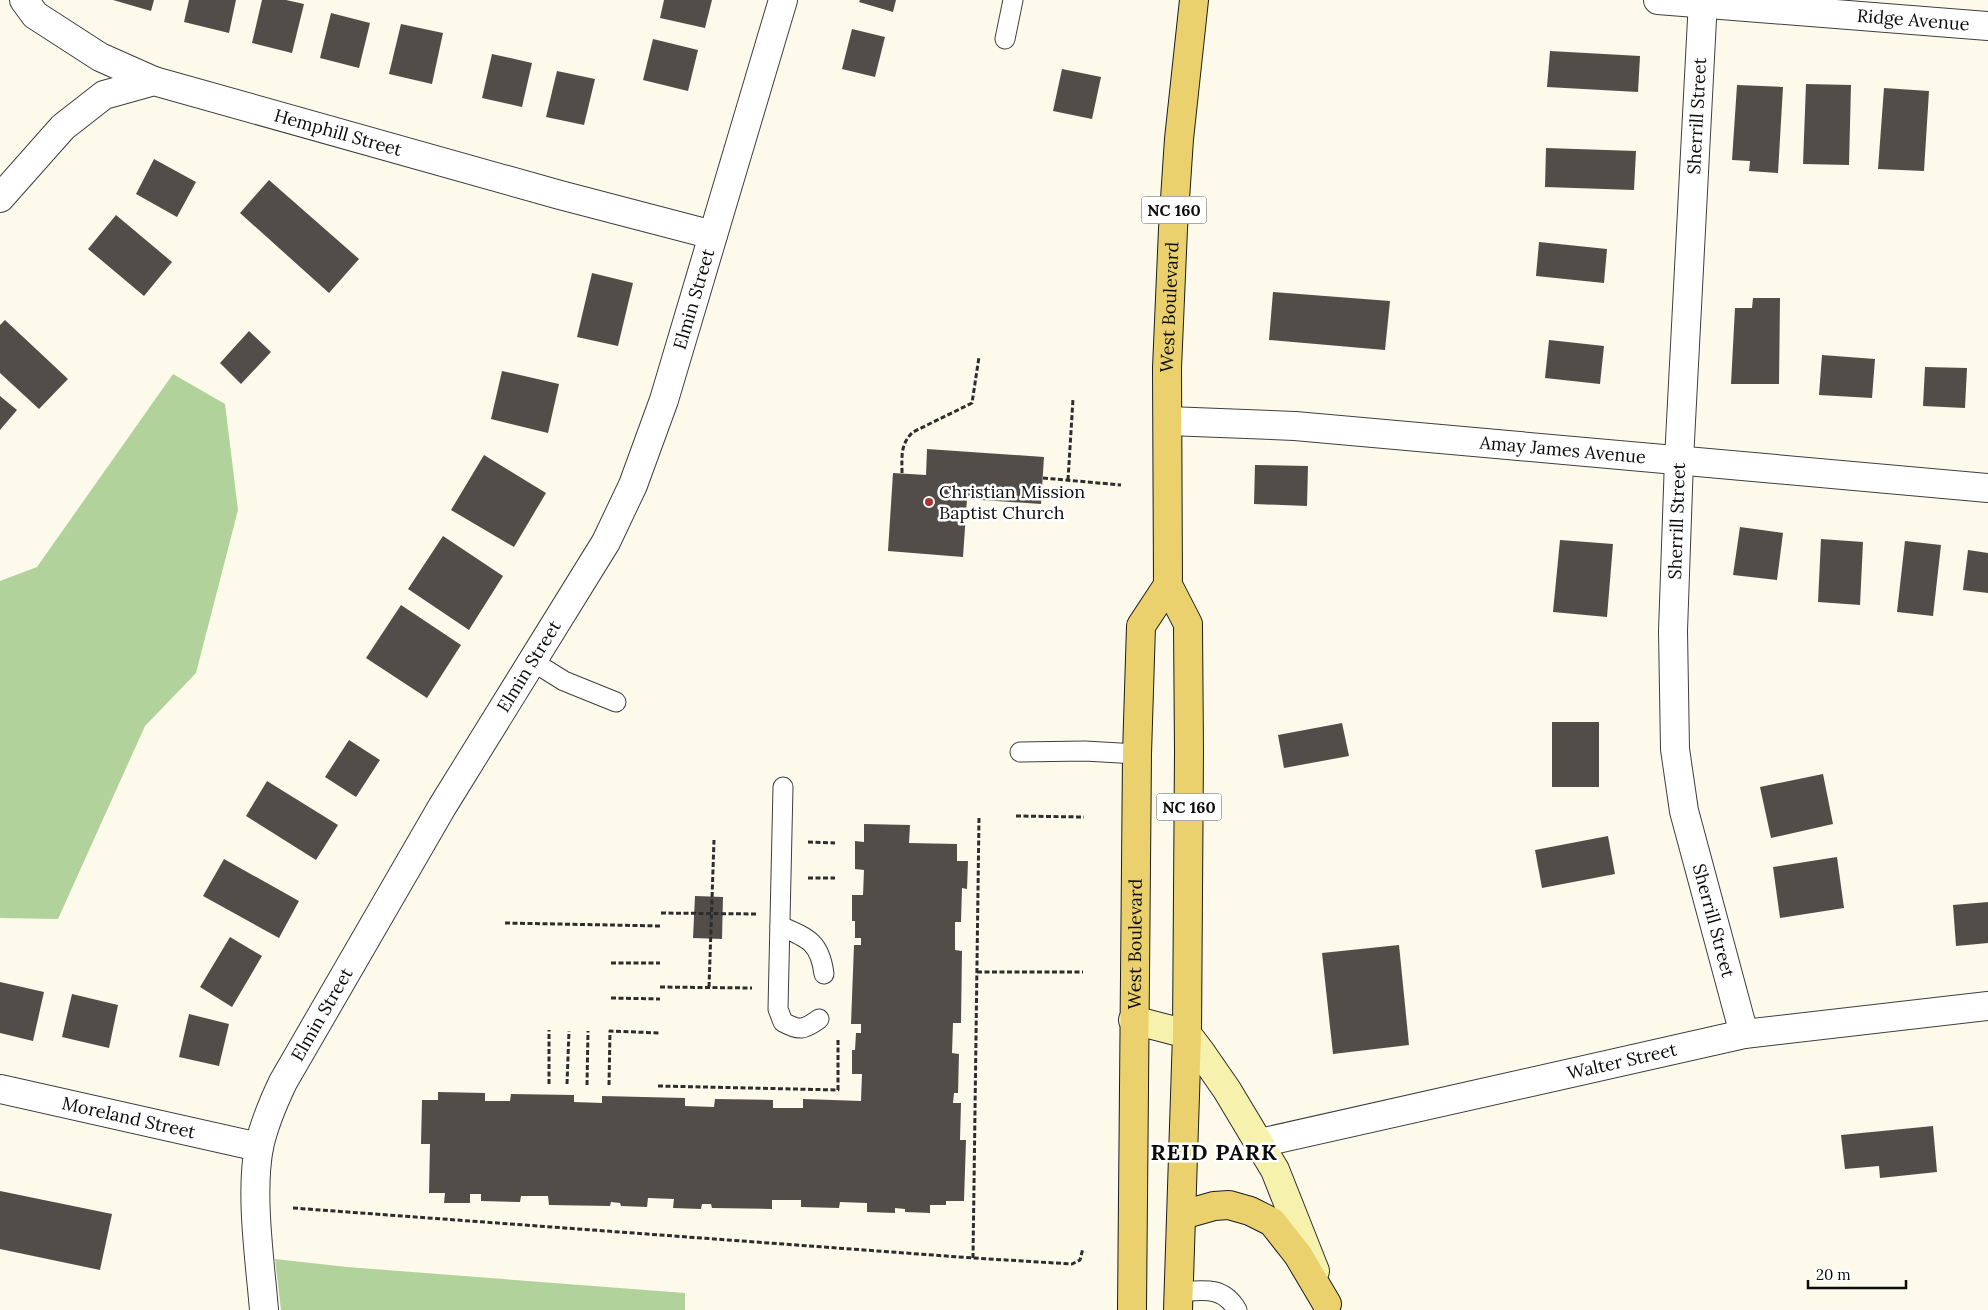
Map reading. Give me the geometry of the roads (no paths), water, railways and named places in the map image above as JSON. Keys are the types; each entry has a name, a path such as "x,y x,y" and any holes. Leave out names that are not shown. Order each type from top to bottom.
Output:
{"main road":[{"name":"West Boulevard","path":"1179,1301 1187,1034 1188,624 1168,585 1167,368 1179,139 1194,0"},
{"name":"West Boulevard","path":"1132,1310 1133,1020 1141,626 1168,585"},
{"path":"1182,1215 1214,1206 1229,1205 1250,1211 1272,1222 1298,1255 1329,1307"}],"street":[{"name":"Hemphill Street","path":"24,0 35,14 100,57 154,80 560,195 713,235"},
{"name":"Elmin Street","path":"264,1310 258,1240 256,1175 259,1146 271,1107 283,1082 442,807 606,542 633,485 664,400 783,0"},
{"name":"Ridge Avenue","path":"1658,0 1703,2 1988,26"},
{"name":"Sherrill Street","path":"1703,2 1679,460 1673,632 1675,749 1684,811 1744,1034"},
{"path":"0,198 63,127 104,96 154,80"},
{"name":"Amay James Avenue","path":"1168,421 1295,426 1988,488"},
{"name":"Walter Street","path":"1260,1143 1744,1034 1988,1006"},
{"path":"1133,1020 1187,1034 1227,1090 1275,1170 1329,1307"},
{"name":"Moreland Street","path":"0,1089 259,1146"}],"lane":[{"path":"1005,39 1013,0"},
{"path":"532,661 564,681 616,702"},
{"path":"1020,752 1085,751 1137,754"},
{"path":"783,787 778,1009 783,1022 795,1029 807,1027 819,1019"},
{"path":"780,926 807,937 822,956 824,974"},
{"path":"1179,1301 1200,1291 1220,1292 1231,1300 1237,1310"}],"place":[{"name":"Christian Mission Baptist Church","path":"929,502"}],"district":[{"name":"REID PARK","path":"1214,1152"}]}
